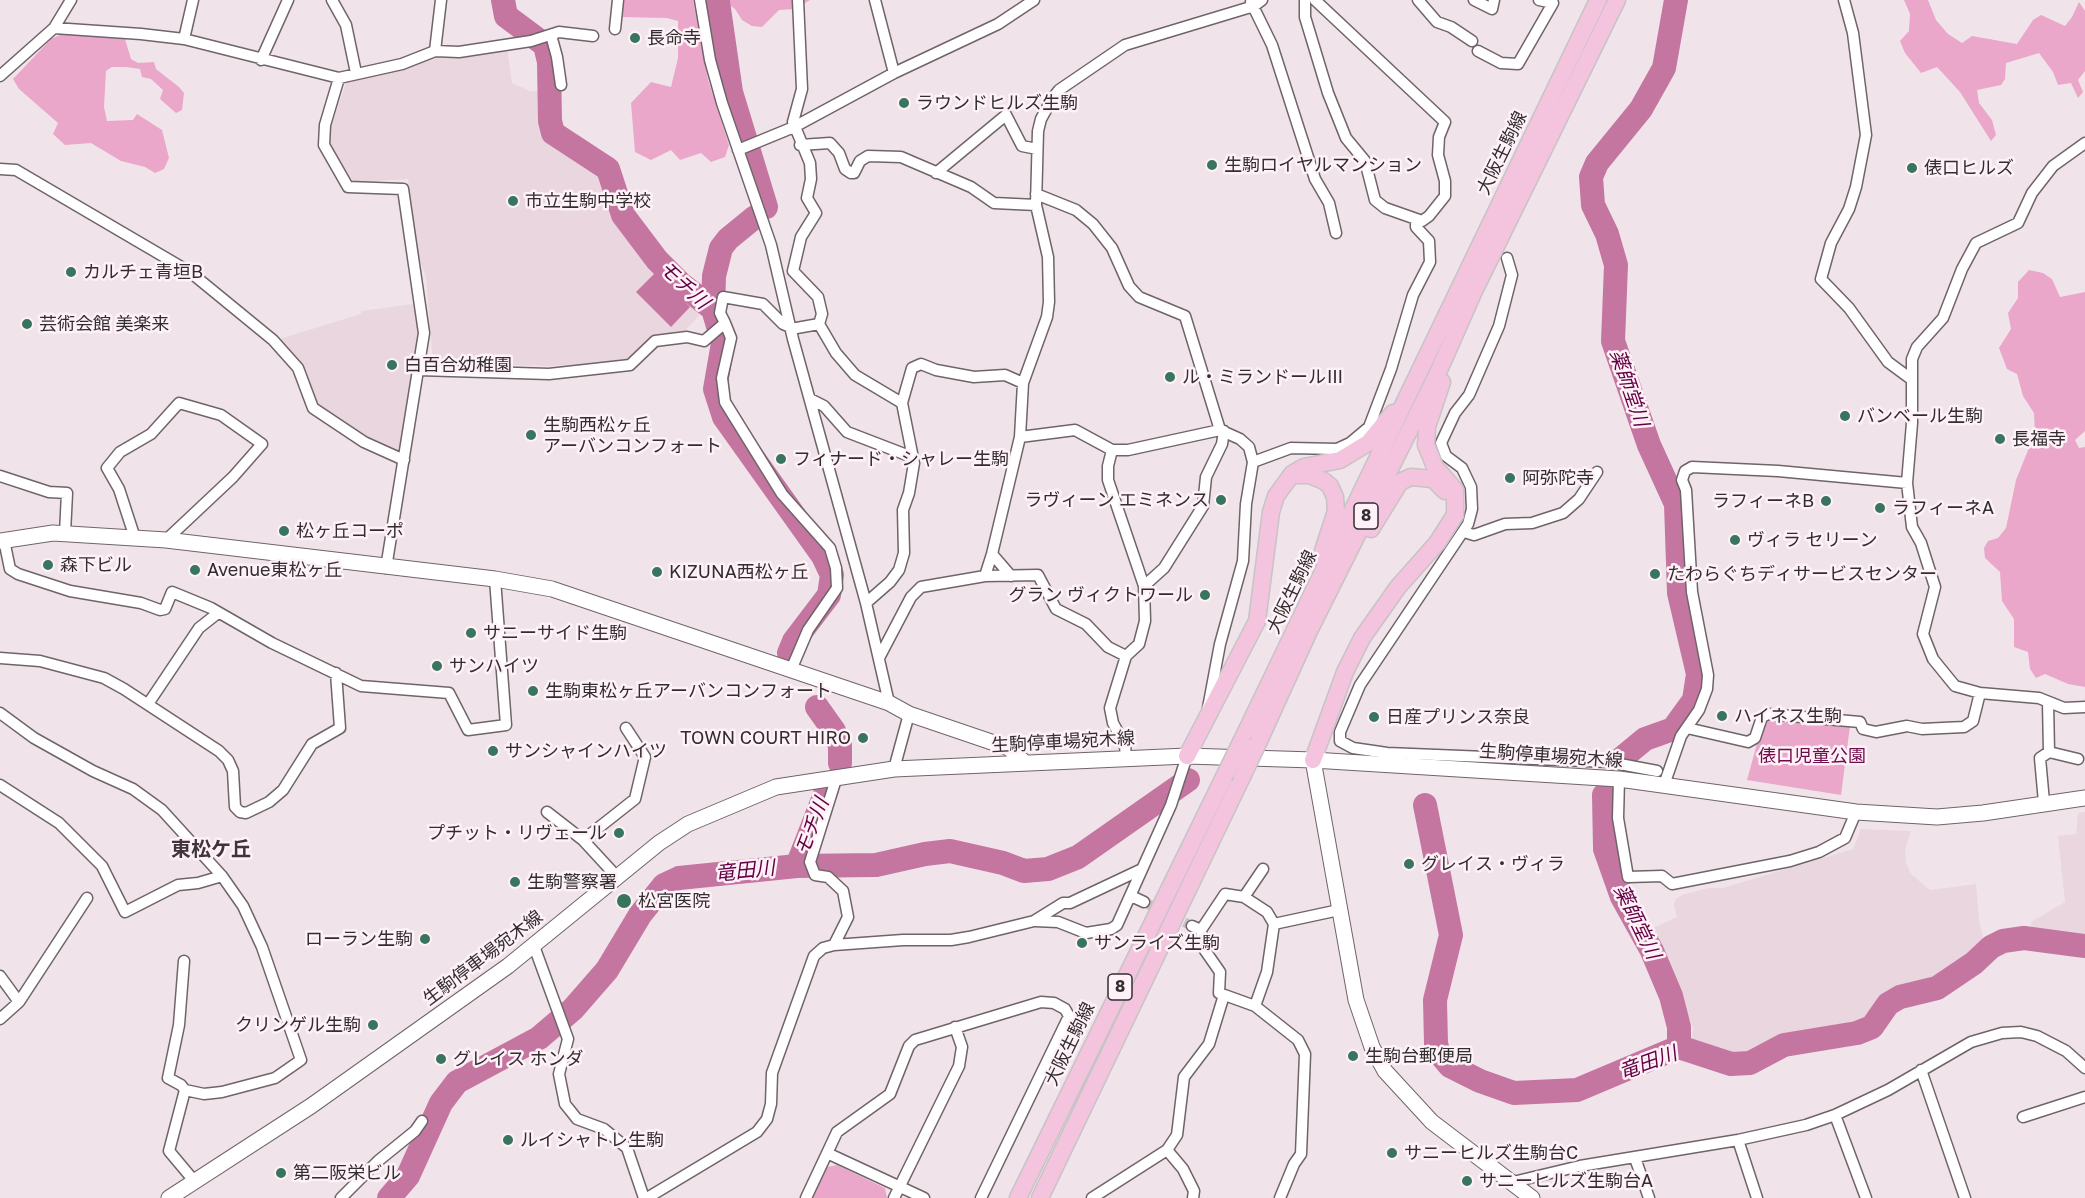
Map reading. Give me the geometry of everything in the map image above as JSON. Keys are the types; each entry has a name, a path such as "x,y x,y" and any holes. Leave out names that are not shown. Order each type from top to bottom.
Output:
{"main road":[{"name":"大阪生駒線","path":"1040,1198 1260,741 1303,629 1422,367 1598,0"},
{"name":"大阪生駒線","path":"1018,1198 1242,740 1437,375 1474,291 1617,0"},
{"path":"1474,291 1426,436 1428,453 1435,467 1455,490 1457,529 1398,587 1362,638 1345,672 1313,760 1339,910 1363,1026 1385,1071 1432,1122 1532,1198"},
{"path":"1187,756 1257,621 1271,512 1276,496 1292,474 1304,467 1340,460 1368,442 1393,413 1422,367"},
{"path":"1292,474 1309,475 1324,481 1330,486 1335,496 1336,510 1303,629"},
{"path":"1303,629 1400,482 1411,477 1433,479 1447,494 1457,529"},
{"path":"2,541 65,533 166,540 386,568 495,579 552,589 889,703 909,714 1009,748 1025,763"},
{"name":"生駒停車場宛木線","path":"169,1198 376,1061 534,946 592,895 618,878 659,843 688,824 776,787 894,769 1187,756 1313,760 1619,779 1856,812 1937,817 1983,813 2044,802 2085,798"}],"street":[{"path":"0,76 54,28 71,0"},
{"path":"184,39 193,0"},
{"path":"261,60 288,0"},
{"path":"332,0 346,25 356,73"},
{"path":"435,51 441,0"},
{"path":"615,29 618,0"},
{"path":"700,0 710,60 744,148 866,603 889,703"},
{"path":"798,0 802,88 793,116 800,145 810,163 811,179 807,198 816,213 801,237 793,271 818,297 822,314 819,324 840,359 855,375 902,403"},
{"path":"874,0 894,73"},
{"path":"744,148 794,127 894,73 998,24 1034,0"},
{"path":"1305,0 1305,17 1328,93 1346,138 1365,160 1375,200 1385,208 1416,221 1429,216 1445,196 1445,180 1438,155 1439,137 1446,122 1315,0"},
{"path":"1418,0 1437,22 1451,27 1501,63 1518,64 1553,3 1539,0"},
{"path":"1474,0 1492,9 1494,0"},
{"path":"1844,0 1853,33 1866,135 1856,187 1831,243 1821,279 1848,308 1888,363 1911,380"},
{"path":"985,576 1020,437 1023,383 1047,317 1048,257 1036,199 1037,148 1041,119 1059,90 1125,45 1255,2 1272,45 1315,178 1329,203 1336,232"},
{"path":"54,28 184,39 339,78 402,64 435,51 459,52 531,41 559,32 593,36"},
{"path":"549,36 557,57 561,85"},
{"path":"339,78 325,125 324,145 348,187 403,189 424,333 386,568"},
{"path":"936,173 1006,115 1022,146 1037,148"},
{"path":"800,145 819,141 830,143 839,153 845,169 851,173 856,171 861,161 871,155 901,157 971,188 994,203 1036,199 1076,210 1093,224 1112,248 1129,286 1139,297 1185,316 1222,430 1222,444 1206,477 1203,506 1164,568 1144,586"},
{"path":"2085,143 2053,166 2032,193 2018,223 1976,243 1962,269 1943,318 1917,347 1912,359 1912,423 1907,483 1912,527 1921,543 1935,587 1923,634 1933,659 1956,686 1980,693 2048,702 2064,708 2085,707"},
{"path":"0,169 16,170 190,272 273,340 298,368 313,408 364,442 404,460"},
{"path":"1252,462 1291,448 1338,449 1350,444 1369,427 1391,369 1413,295 1430,262 1429,241 1416,227 1416,221"},
{"path":"1507,258 1512,275 1499,326 1469,394 1455,413 1442,443 1446,456 1462,468 1471,487 1472,508 1360,685 1340,732 1340,741 1353,748 1388,753 1609,762 1656,771"},
{"path":"791,670 808,630 837,588 836,568 830,548 782,494 725,402 722,378 731,338 720,313 723,297 763,304 783,324 791,328 819,324"},
{"path":"418,370 549,374 630,366 652,343 663,338 687,337 699,342 714,333 724,323"},
{"path":"866,603 890,582 902,560 903,510 909,493 912,457 902,403 912,368 921,364 936,370 974,377 1005,375 1023,383"},
{"path":"810,399 824,405 847,432 912,457"},
{"path":"135,538 119,489 107,468 120,452 151,435 179,403 221,415 262,444 233,477 166,540"},
{"path":"1020,437 1075,430 1112,450 1142,448 1222,430 1249,447 1252,462 1246,504 1243,561 1220,644 1206,720"},
{"path":"1112,450 1107,466 1108,480 1144,586 1145,621 1139,644 1126,656 1110,708 1113,723 1125,745 1125,758"},
{"path":"1664,785 1681,736 1699,710 1707,689 1708,675 1692,592 1686,490 1682,480 1685,471 1692,467 1778,471 1907,483"},
{"path":"1457,529 1474,535 1505,524 1532,523 1563,513 1579,499 1597,472"},
{"path":"0,476 49,492 67,493 65,533"},
{"path":"2,541 10,568 18,574 70,591 141,603 160,610 165,609 172,592 361,686 449,693 466,729 504,727 495,579"},
{"path":"992,554 1011,576"},
{"path":"879,658 911,597 921,587 985,576 1038,575 1056,609 1086,624 1108,647 1126,656"},
{"path":"148,704 199,628 218,614"},
{"path":"0,658 40,661 104,678 148,704 219,751 228,760 233,771 235,807 240,812 246,813 269,802 283,790 312,744 340,728 336,673"},
{"path":"1687,728 1748,742 1755,738 1762,717 1768,714 1860,722 1863,729 1876,732 1907,726 1922,729 1964,727 1973,721 1980,693"},
{"path":"2048,702 2049,752"},
{"path":"0,713 34,738 93,771 133,789 155,805 222,876 243,906 262,947 302,1060 275,1078 222,1092 204,1094 184,1090"},
{"path":"894,769 909,714"},
{"path":"583,840 636,799 645,757 626,728"},
{"path":"2044,802 2040,758 2049,752 2078,759"},
{"path":"534,946 568,1039 559,1074 565,1104 577,1119 604,1129 627,1148 645,1198 757,1132 767,1119 771,1104 772,1073 814,956 823,948 834,945 903,940 951,940 1034,921 1058,922 1086,933 1111,930 1117,925 1131,896 1140,870 1171,805 1187,756"},
{"path":"834,945 848,917 846,900 843,891 834,882 815,875 810,862 837,776"},
{"path":"1619,779 1618,818 1628,877 1662,876 1672,884 1790,861 1819,852 1845,838 1856,812"},
{"path":"0,785 59,823 102,866 125,912 178,885 198,884 222,876"},
{"path":"547,812 583,840 618,878"},
{"path":"1244,897 1263,869"},
{"path":"1034,921 1063,903 1070,903 1140,870"},
{"path":"96,883 104,872"},
{"path":"1255,1006 1267,972 1274,924 1267,912 1244,897 1225,894 1196,928 1204,949 1220,972 1219,993 1255,1006 1298,1040 1305,1054 1301,1154 1291,1170 1280,1198"},
{"path":"1131,896 1144,902"},
{"path":"0,1019 19,1002 87,898"},
{"path":"1274,924 1339,910"},
{"path":"184,961 179,1025 168,1078 181,1085 184,1090 169,1151 195,1182"},
{"path":"0,976 19,1002"},
{"path":"1092,1198 1167,1150 1177,1135 1184,1077 1209,1044 1224,995"},
{"path":"806,1198 837,1132 890,1094 909,1046 915,1040 1041,1002 1054,1003 1065,1009 1069,1016 981,1198"},
{"path":"894,1198 959,1066 962,1047 955,1027"},
{"path":"1513,1182 1580,1166 1738,1140 1806,1125 1835,1115 1888,1090 1971,1042 2002,1033 2021,1032 2053,1043 2085,1068"},
{"path":"1921,1070 1965,1198"},
{"path":"2024,1117 2085,1097"},
{"path":"1835,1115 1866,1198"},
{"path":"341,1198 378,1161 415,1131 422,1121"},
{"path":"1738,1140 1757,1198"},
{"path":"1167,1150 1183,1169 1194,1191 1193,1198"},
{"path":"827,1153 924,1198"},
{"path":"1635,1158 1650,1198"}],"shaded area":[{"name":"市立生駒中学校","path":"507,48 512,83 530,91 546,91 548,130 552,137 602,168 621,220 657,267 703,311 683,333 651,337 628,362 552,366 433,363 426,277 418,255 408,179 354,182 333,151 330,139 331,127 347,80 439,56"},
{"path":"655,273 690,307 671,327 636,292"},
{"path":"414,304 418,322 413,388 401,451 370,442 317,406 276,340 361,314 361,311"},
{"path":"2085,812 2085,942 2032,932 2031,922 2065,902 2058,836 2076,834 2078,813"},
{"path":"1861,829 1911,831 1905,850 1906,863 1911,874 1930,890 1976,884 1979,920 1985,947 1968,962 1933,983 1889,998 1867,1023 1795,1036 1744,1058 1735,1058 1691,1046 1693,1028 1670,965 1651,929 1677,917 1674,905 1676,899 1682,895 1709,888 1723,888 1853,849"}],"green space":[{"path":"622,0 693,0 708,80 729,145 725,157 711,162 701,153 680,160 671,150 651,160 635,152 631,103 651,82 671,87 678,58 678,21 667,18 620,17"},
{"path":"723,0 810,0 795,9 779,10 762,27 752,26 742,20 735,9"},
{"path":"1904,0 1928,0 1936,20 1948,34 1962,43 1972,36 2017,44 2033,20 2041,15 2065,26 2079,2 2085,11 2085,71 2078,80 2083,92 2078,98 2071,83 2058,85 2053,72 2039,53 2006,63 2005,79 2001,85 1977,90 1979,103 1992,120 1996,135 1991,141 1960,92 1937,67 1921,73 1905,53 1900,41 1909,31 1910,14"},
{"path":"62,34 125,39 131,59 138,63 154,62 156,69 184,93 182,110 176,113 160,99 163,90 151,79 142,77 140,69 112,67 106,71 104,107 107,121 133,120 137,114 162,130 169,158 164,169 155,173 145,167 121,161 91,143 65,145 53,134 58,123 19,89 13,79 51,39"},
{"path":"2029,270 2043,273 2052,279 2060,297 2085,292 2085,431 2075,440 2079,448 2085,447 2085,687 2068,684 2045,674 2036,678 2030,669 2028,652 2014,647 2014,619 2002,601 2000,572 1985,558 1984,548 1988,541 1998,538 2006,528 2016,480 2035,433 2034,413 2023,396 2017,374 2007,369 1999,348 2011,329 2008,313 2018,298 2018,282"},
{"name":"俵口児童公園","path":"1764,718 1850,726 1841,795 1747,780"},
{"path":"837,1165 885,1188 887,1198 813,1198 827,1167"}],"waterway":[{"name":"モチ川","path":"503,0 506,16 545,45 549,62 550,121 553,133 608,169 623,215 657,260 681,284 713,309 723,343 715,389 724,417 823,556 832,575 829,595 794,641 789,653"},
{"name":"薬師堂川","path":"1622,758 1645,739 1673,729 1694,700 1698,674 1679,593 1676,504 1649,445 1613,341 1616,265 1607,234 1593,205 1591,177 1597,163 1641,109 1664,68 1676,0"},
{"path":"718,2 731,92 766,207"},
{"path":"713,309 714,276 721,248 728,239 755,217"},
{"name":"モチ川","path":"817,707 834,731 840,746 840,763"},
{"name":"竜田川","path":"389,1198 408,1176 441,1103 457,1082 539,1038 573,1009 607,970 640,915 664,885 679,878 797,866 876,865 950,851 1003,863 1024,871 1048,869 1078,857 1188,780"},
{"name":"モチ川","path":"797,866 827,789"},
{"name":"薬師堂川","path":"1604,795 1605,849 1622,897 1652,951 1671,996 1679,1027 1679,1047"},
{"name":"竜田川","path":"1425,805 1451,935 1435,1000 1436,1044 1439,1053 1450,1066 1480,1081 1514,1093 1577,1090 1679,1047 1731,1064 1750,1063 1784,1045 1857,1033 1872,1027 1888,1004 1900,997 1937,988 1974,963 1991,947 2003,941 2024,938 2085,946"}],"tunnel":[{"path":"1144,902 1192,926"}],"place":[{"name":"長命寺","path":"635,38"},
{"name":"ラウンドヒルズ生駒","path":"904,103"},
{"name":"生駒ロイヤルマンション","path":"1212,165"},
{"name":"俵口ヒルズ","path":"1912,168"},
{"name":"市立生駒中学校","path":"513,201"},
{"name":"カルチェ青垣B","path":"71,272"},
{"name":"芸術会館 美楽来","path":"27,324"},
{"name":"白百合幼稚園","path":"392,365"},
{"name":"ル・ミランドールⅢ","path":"1170,377"},
{"name":"バンベール生駒","path":"1845,416"},
{"name":"生駒西松ヶ丘 アーバンコンフォート","path":"531,435"},
{"name":"長福寺","path":"2000,439"},
{"name":"フィナード・シャレー生駒","path":"781,459"},
{"name":"阿弥陀寺","path":"1510,478"},
{"name":"ラヴィーン エミネンス","path":"1221,500"},
{"name":"ラフィーネB","path":"1826,501"},
{"name":"ラフィーネA","path":"1880,508"},
{"name":"松ヶ丘コーポ","path":"284,531"},
{"name":"ヴィラ セリーン","path":"1735,540"},
{"name":"森下ビル","path":"48,565"},
{"name":"Avenue東松ヶ丘","path":"195,570"},
{"name":"KIZUNA西松ヶ丘","path":"657,572"},
{"name":"たわらぐちディサービスセンター","path":"1655,574"},
{"name":"グラン ヴィクトワール","path":"1205,595"},
{"name":"サニーサイド生駒","path":"471,633"},
{"name":"サンハイツ","path":"437,666"},
{"name":"生駒東松ヶ丘アーバンコンフォート","path":"533,691"},
{"name":"ハイネス生駒","path":"1722,716"},
{"name":"日産プリンス奈良","path":"1374,717"},
{"name":"TOWN COURT HIRO","path":"863,738"},
{"name":"サンシャインハイツ","path":"493,751"},
{"name":"プチット・リヴェール","path":"619,833"},
{"name":"グレイス・ヴィラ","path":"1409,864"},
{"name":"生駒警察署","path":"515,882"},
{"name":"松宮医院","path":"624,901"},
{"name":"ローラン生駒","path":"425,939"},
{"name":"サンライズ生駒","path":"1082,943"},
{"name":"クリンゲル生駒","path":"373,1025"},
{"name":"生駒台郵便局","path":"1353,1056"},
{"name":"グレイス ホンダ","path":"441,1059"},
{"name":"ルイシャトレ生駒","path":"508,1140"},
{"name":"サニーヒルズ生駒台C","path":"1392,1153"},
{"name":"第二阪栄ビル","path":"281,1173"},
{"name":"サニーヒルズ生駒台A","path":"1467,1181"}],"district":[{"name":"東松ケ丘","path":"211,850"}]}
